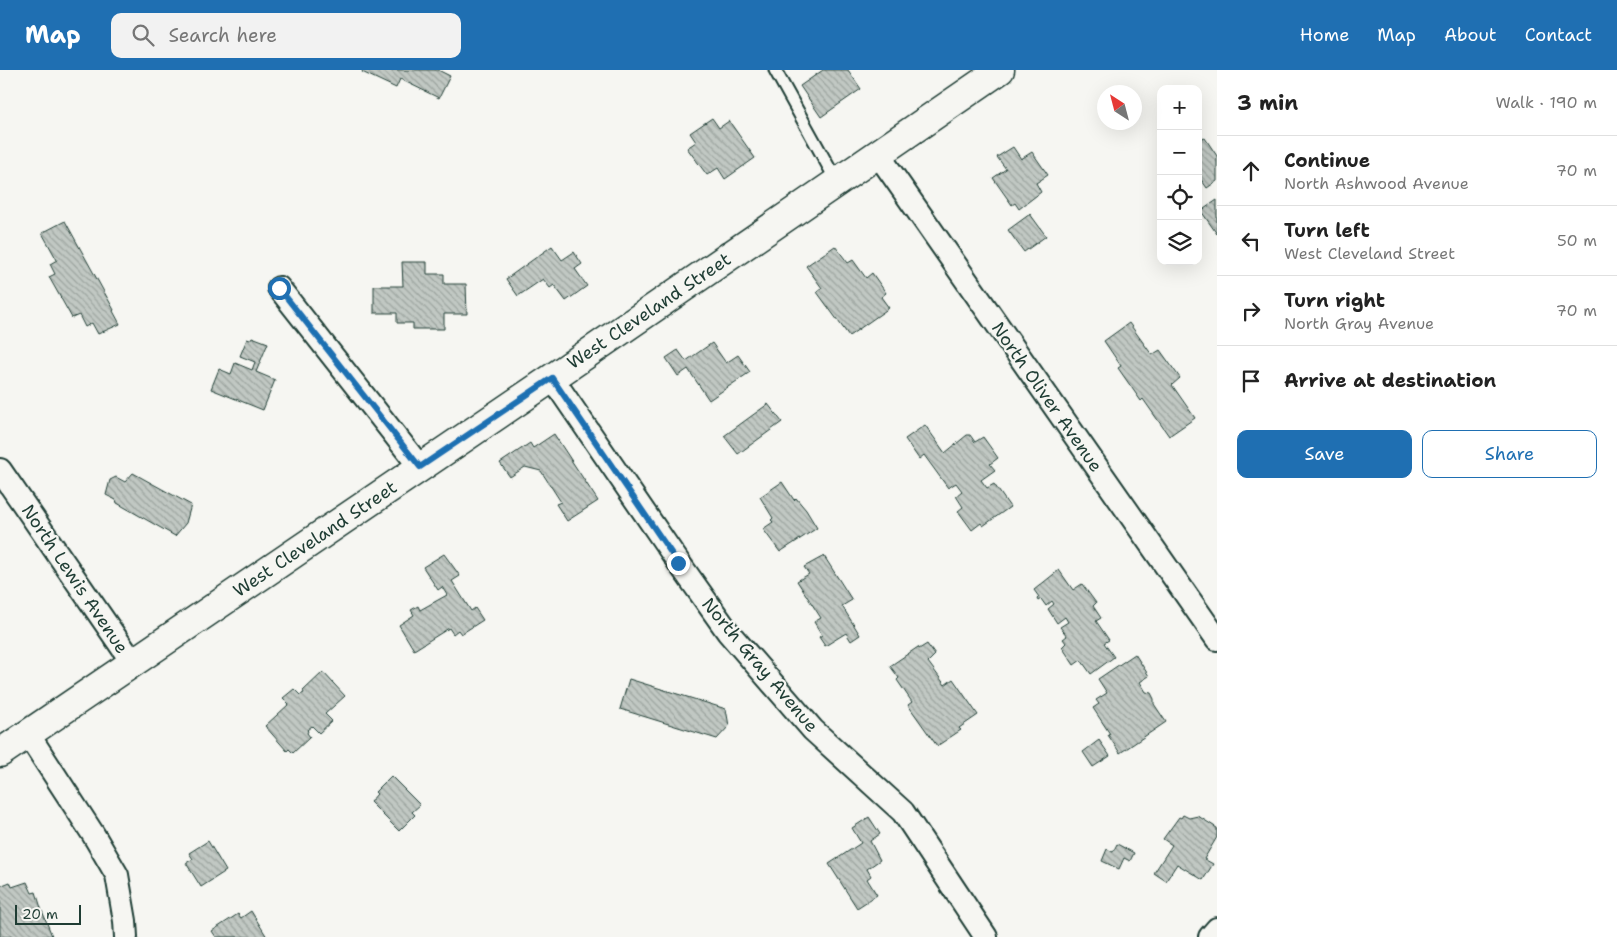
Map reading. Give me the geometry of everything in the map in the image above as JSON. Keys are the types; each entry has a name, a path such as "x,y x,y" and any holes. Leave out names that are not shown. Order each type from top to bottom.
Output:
{"street":[{"name":"West Cleveland Street","path":"0,753 552,378 1000,70"},
{"name":"North Oliver Avenue","path":"878,154 1217,639"},
{"path":"279,288 420,467"},
{"name":"North Gray Avenue","path":"552,378 678,563 728,632 813,730 903,812 986,937"},
{"name":"North Lewis Avenue","path":"0,470 132,663"},
{"path":"28,734 93,834 117,875 126,937"},
{"path":"1210,937 1217,929"}],"lane":[{"path":"774,70 837,182"}],"building":[{"path":"363,70 438,70 450,76 439,98 400,79 396,88 362,72"},
{"path":"823,70 848,70 861,89 821,117 800,86"},
{"path":"712,118 719,128 729,121 755,158 725,179 718,168 707,175 687,148 696,142 690,133"},
{"path":"1202,137 1205,138 1217,156 1217,181 1207,188 1202,181"},
{"path":"1013,147 1021,159 1032,152 1048,175 1036,183 1041,192 1019,209 1015,203 1012,205 993,178 1006,169 997,157"},
{"path":"1217,200 1217,234 1202,212 1202,210"},
{"path":"1030,214 1046,236 1024,252 1008,230"},
{"path":"65,221 120,324 98,334 92,323 85,327 79,315 72,318 49,277 55,274 50,264 57,260 42,233"},
{"path":"552,246 562,260 574,252 582,264 575,269 587,286 566,301 554,285 550,288 543,279 518,296 506,279"},
{"path":"835,246 848,263 853,260 866,278 872,273 886,293 881,297 889,308 849,336 817,292 822,288 806,266"},
{"path":"402,262 427,262 427,274 444,274 444,284 466,284 467,314 444,314 444,329 413,329 413,323 397,323 397,313 374,313 374,286 403,286"},
{"path":"1129,323 1152,355 1160,350 1180,378 1172,385 1195,418 1169,436 1118,368 1121,366 1104,341"},
{"path":"252,337 268,343 256,372 275,380 263,410 211,389 219,369 231,374 235,363 252,370 255,362 240,356 247,339 250,340"},
{"path":"712,343 726,363 738,355 750,372 709,400 688,369 678,376 666,358 678,350 686,361"},
{"path":"768,404 782,422 738,454 724,436"},
{"path":"925,425 945,453 967,435 970,435 975,442 983,437 998,458 990,464 995,470 981,480 987,488 994,484 1010,507 983,526 981,523 972,530 958,511 963,507 956,496 962,491 956,483 948,488 924,455 919,459 905,439"},
{"path":"554,434 598,501 567,521 556,504 561,502 541,471 525,467 510,477 500,463 530,443 533,448"},
{"path":"133,473 191,505 186,523 175,536 106,495 110,480 116,477 125,482"},
{"path":"782,482 794,500 796,498 806,510 817,528 780,552 763,529 773,522 771,520 773,518 760,497"},
{"path":"444,554 460,576 452,581 471,611 475,608 483,620 461,634 458,630 453,634 449,628 414,650 399,625 414,615 411,610 418,606 420,610 447,595 442,587 438,590 423,567"},
{"path":"824,556 852,600 842,606 860,635 851,641 846,633 825,646 819,637 822,635 814,622 821,618 797,581 809,574 804,567"},
{"path":"1059,570 1073,590 1082,584 1096,603 1093,606 1101,618 1096,621 1109,640 1104,643 1114,657 1091,674 1081,660 1074,665 1062,647 1066,643 1063,639 1067,636 1060,627 1068,622 1065,617 1057,623 1048,609 1054,604 1052,601 1046,606 1041,599 1038,601 1039,597 1034,590"},
{"path":"927,644 935,655 928,662 945,685 953,679 978,715 959,728 961,730 937,746 908,705 912,702 890,666 918,647 919,649"},
{"path":"1135,654 1149,676 1140,682 1146,692 1151,693 1154,704 1166,722 1120,753 1093,708 1099,704 1096,700 1107,693 1098,679"},
{"path":"323,672 345,696 325,714 332,721 319,733 312,726 307,730 310,737 293,753 289,749 287,751 265,726 289,704 283,698 294,689 300,695 304,693 303,691"},
{"path":"629,679 726,709 729,726 717,739 620,709"},
{"path":"1099,740 1110,756 1093,767 1083,752"},
{"path":"391,776 420,805 412,812 415,815 399,831 370,802 377,794 375,792"},
{"path":"1183,815 1189,818 1198,816 1217,828 1217,837 1204,859 1213,864 1203,880 1177,864 1166,881 1154,873 1172,845 1163,839 1179,817 1181,818"},
{"path":"869,817 880,834 870,841 880,860 867,869 871,876 867,879 877,895 857,908 829,864 861,843 852,828"},
{"path":"208,841 226,871 201,887 186,863 193,859 189,853"},
{"path":"1117,844 1134,853 1130,861 1124,858 1119,869 1102,861 1107,849 1113,852"},
{"path":"10,882 12,887 27,882 32,893 36,892 52,936 0,937 0,886"},
{"path":"251,911 267,937 216,937 212,931 238,914 241,918"}],"route":[{"path":"279,288 420,467 552,378 678,563"}]}
